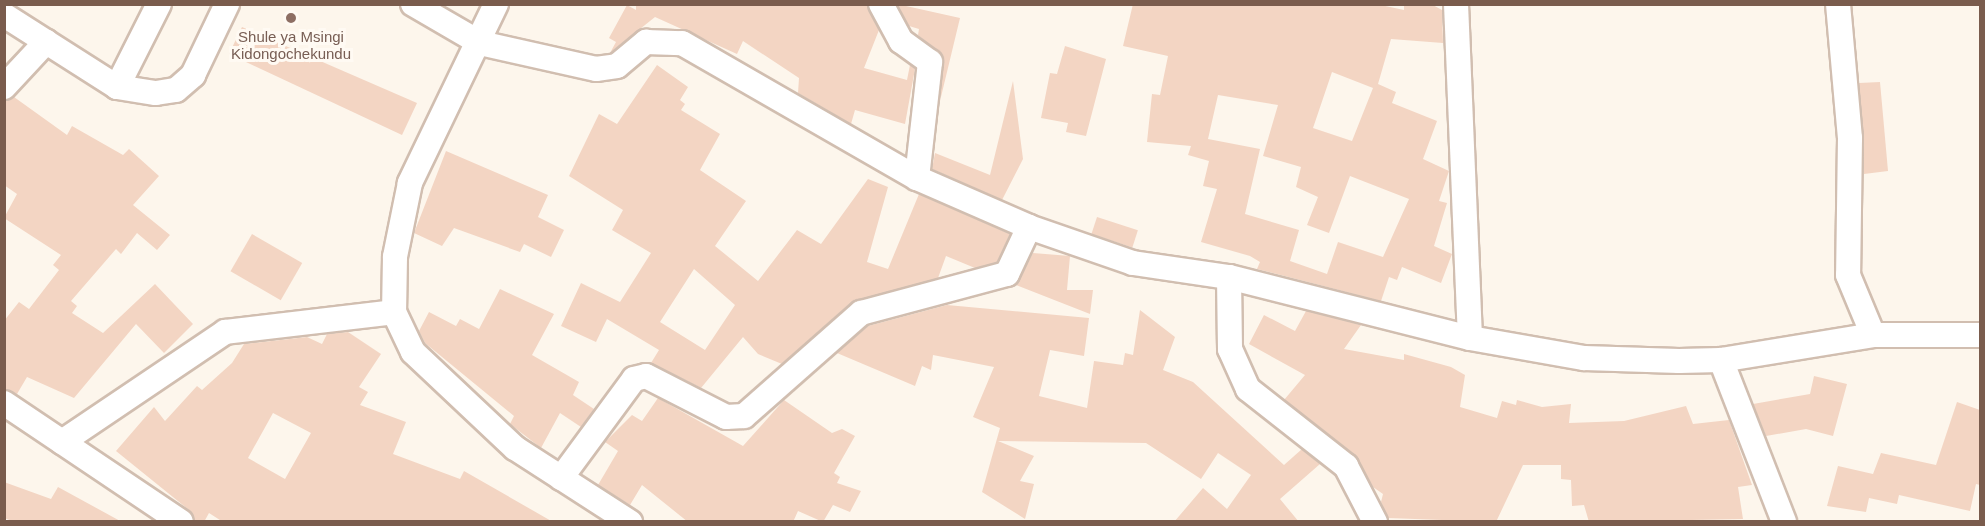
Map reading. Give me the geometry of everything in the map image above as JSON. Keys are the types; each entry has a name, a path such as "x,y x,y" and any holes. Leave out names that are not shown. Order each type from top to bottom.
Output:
{"street":[{"path":"117,87 159,4"},
{"path":"4,15 117,87 176,90 203,58 226,4"},
{"path":"413,4 480,43 596,69 617,66 646,42 682,43 917,178 1029,227 1133,263 1228,277 1470,338 1584,358 1720,360 1873,335 1980,335"},
{"path":"495,4 480,43 410,183 395,257 394,312 413,352 515,448 630,522"},
{"path":"881,4 901,41 930,62 917,178"},
{"path":"1456,4 1470,338"},
{"path":"1838,4 1850,138 1848,275 1873,335"},
{"path":"4,87 46,42"},
{"path":"561,478 634,379 646,376 726,417 744,416 861,313 1006,274 1029,227"},
{"path":"1228,277 1230,349 1248,389 1346,466 1375,522"},
{"path":"62,442 225,332 394,312"},
{"path":"1720,360 1784,522"},
{"path":"4,403 174,520"}],"building":[{"path":"636,4 867,4 879,30 864,68 907,80 910,65 915,69 905,124 855,110 851,124 798,93 799,78 743,41 737,54 655,17 610,53 616,42 609,38 627,5 636,10"},
{"path":"897,4 960,18 940,101 943,57 918,35 919,29 909,26"},
{"path":"1133,4 1376,4 1404,10 1404,4 1431,4 1442,10 1443,43 1391,39 1378,84 1396,92 1392,103 1437,121 1423,159 1449,171 1439,201 1447,203 1434,246 1452,254 1441,283 1402,267 1397,280 1389,277 1381,301 1257,269 1260,262 1250,256 1201,242 1217,189 1203,186 1209,161 1188,155 1191,146 1147,142 1152,94 1160,95 1168,56 1123,46","holes":["1332,72 1373,88 1352,141 1313,128","1218,95 1278,105 1263,156 1301,167 1296,187 1318,197 1307,225 1329,233 1350,176 1409,199 1383,257 1338,242 1327,274 1290,261 1299,230 1245,214 1260,149 1208,139"]},
{"path":"242,27 417,103 402,135 229,54"},
{"path":"1065,46 1106,59 1086,136 1066,132 1068,123 1041,118 1050,73 1057,74"},
{"path":"657,65 688,87 680,100 685,104 681,110 720,134 700,170 746,201 715,246 758,281 797,230 821,244 868,179 888,187 867,262 888,269 919,194 1010,234 997,262 975,268 946,256 938,278 852,302 782,364 758,354 743,337 701,388 651,363 659,350 607,319 596,342 561,326 581,283 620,302 651,253 612,230 623,210 569,176 599,114 617,124","holes":["694,269 735,305 705,350 660,322"]},
{"path":"1013,81 1023,159 1002,200 932,169 935,153 990,175"},
{"path":"1880,82 1888,171 1864,174 1859,83"},
{"path":"14,97 67,135 72,126 123,155 129,149 159,176 133,205 170,235 157,250 137,233 121,254 116,249 71,301 77,306 72,313 103,333 155,284 193,324 164,353 136,324 74,398 27,377 17,394 4,389 4,321 19,302 29,309 59,270 53,265 61,255 4,218 17,194 4,185 4,101"},
{"path":"446,151 548,195 538,217 564,230 551,257 524,244 520,252 454,228 442,246 414,233"},
{"path":"1097,217 1138,230 1132,247 1091,234"},
{"path":"252,234 302,263 281,300 231,271"},
{"path":"1033,253 1070,256 1067,290 1093,290 1090,314 1016,285"},
{"path":"500,289 554,314 532,355 579,382 573,395 594,409 581,427 560,413 541,448 510,424 514,416 425,343 419,331 429,312 456,326 460,319 479,329"},
{"path":"947,305 1089,318 1084,356 1050,350 1039,396 1087,408 1094,361 1123,365 1125,353 1133,355 1140,310 1175,337 1163,370 1193,382 1284,465 1302,449 1320,464 1280,499 1299,522 1174,522 1203,488 1227,509 1251,475 1218,453 1201,479 1146,443 998,441 1034,456 1020,481 1034,484 1025,519 982,492 1000,428 973,417 994,367 933,355 931,370 922,366 915,386 837,353 868,326"},
{"path":"1306,311 1361,325 1344,349 1404,360 1404,354 1451,367 1465,375 1460,407 1497,418 1502,401 1516,405 1517,400 1542,407 1571,404 1569,423 1624,421 1686,406 1693,424 1729,420 1752,485 1738,487 1743,519 1589,522 1584,505 1572,506 1571,480 1561,479 1561,465 1523,465 1496,522 1388,518 1381,502 1383,494 1373,487 1355,455 1284,400 1305,375 1249,344 1264,315 1295,331"},
{"path":"348,332 381,354 359,387 368,392 360,405 406,422 393,454 460,479 464,471 553,522 223,522 209,513 204,522 195,522 189,510 116,451 154,407 165,421 197,386 202,390 232,363 244,344 307,337 322,344 327,334","holes":["273,413 311,433 285,479 248,458"]},
{"path":"1814,376 1847,384 1833,436 1806,429 1766,436 1753,404 1810,394"},
{"path":"658,398 743,446 784,400 832,433 842,429 855,436 834,473 840,477 837,483 861,491 850,512 833,505 823,522 798,511 793,522 688,522 642,485 630,505 598,485 618,451 605,442 632,415 642,421"},
{"path":"1957,402 1980,410 1980,485 1976,484 1970,511 1899,495 1897,504 1869,498 1866,512 1827,506 1838,466 1873,474 1881,453 1936,465"},
{"path":"4,482 51,499 58,487 122,522 15,522 4,518"}],"place":[{"name":"Shule ya Msingi Kidongochekundu","path":"291,18"}]}
